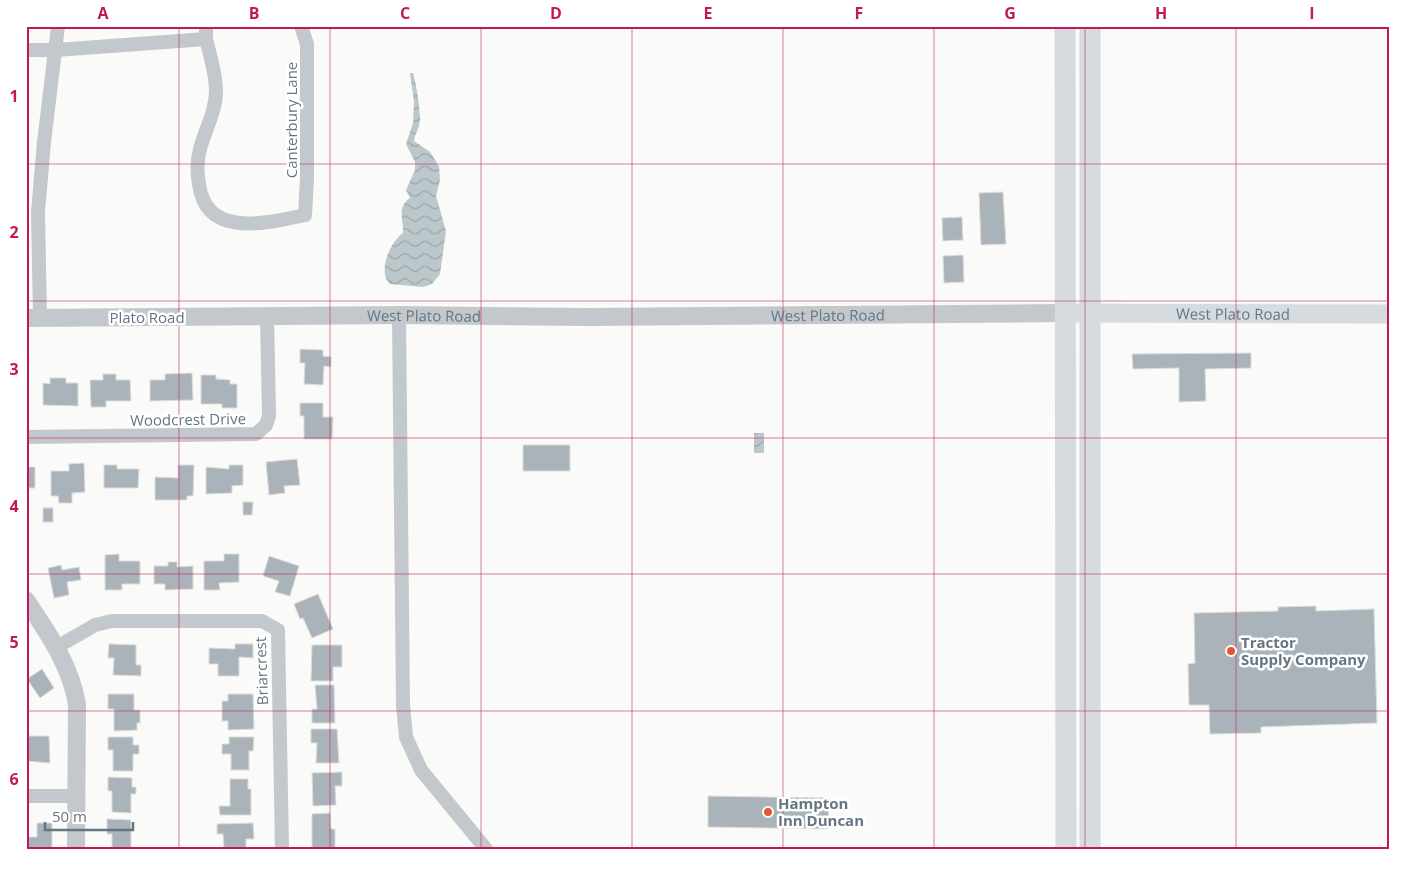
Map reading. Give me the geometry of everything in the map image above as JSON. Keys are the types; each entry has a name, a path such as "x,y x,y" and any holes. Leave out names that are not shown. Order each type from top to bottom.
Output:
{"main road":[{"path":"1065,26 1066,849"},
{"path":"1090,26 1090,849"},
{"name":"West Plato Road","path":"1065,312 1389,314"},
{"path":"1065,600 1090,600"}],"street":[{"path":"33,318 38,212 44,142 58,26"},
{"name":"Canterbury Lane","path":"206,32 216,92 199,151 198,175 200,197 214,215 240,224 267,223 305,215 307,178 307,44 302,26"},
{"path":"26,50 56,50 206,32"},
{"name":"West Plato Road","path":"267,316 598,317 1065,312"},
{"path":"399,315 402,705 406,737 421,770 450,808 486,849"},
{"name":"Plato Road","path":"33,318 267,316"},
{"name":"Woodcrest Drive","path":"26,437 256,434 266,425 269,416 267,316"},
{"path":"26,600 57,647 74,687 77,704 76,849"},
{"name":"Briarcrest","path":"57,647 96,625 112,621 262,621 278,630 282,849"},
{"path":"26,796 76,796"}],"water":[{"path":"410,73 413,73 418,95 420,117 414,141 430,152 439,166 440,180 436,196 446,231 440,274 432,284 423,287 390,284 386,279 385,272 385,265 390,250 398,237 403,233 402,210 410,198 406,190 415,170 415,162 406,144 413,123 414,102"},
{"path":"754,433 764,433 764,453 754,453"}],"building":[{"path":"1003,192 1006,244 981,245 979,193"},
{"path":"962,217 963,240 943,241 942,218"},
{"path":"963,255 964,282 944,283 943,256"},
{"path":"300,349 323,350 323,356 331,357 331,367 324,366 323,385 304,384 305,363 300,363"},
{"path":"1251,353 1251,368 1205,369 1206,401 1179,402 1179,368 1133,369 1132,354"},
{"path":"192,373 193,400 150,401 150,380 165,380 165,374"},
{"path":"103,374 116,374 116,380 130,380 131,401 106,401 106,407 91,407 90,380 103,380"},
{"path":"201,375 216,375 216,379 230,380 230,384 237,384 237,408 222,408 222,404 201,404"},
{"path":"50,378 66,378 66,383 78,383 78,406 43,405 43,383 50,384"},
{"path":"300,403 323,403 323,417 333,417 332,439 304,439 304,416 300,416"},
{"path":"523,445 570,445 570,471 523,471"},
{"path":"297,459 300,485 284,486 285,493 269,495 266,462"},
{"path":"84,463 85,492 72,493 72,503 59,503 58,496 51,496 51,471 69,471 69,464"},
{"path":"104,465 117,465 117,469 139,469 138,488 104,488"},
{"path":"178,465 194,465 193,496 187,496 187,500 155,500 155,477 178,478"},
{"path":"229,465 243,465 243,485 232,486 232,493 206,494 206,467 229,469"},
{"path":"26,467 35,467 35,488 26,488"},
{"path":"243,502 253,502 252,515 243,515"},
{"path":"43,508 53,508 53,522 43,522"},
{"path":"119,554 119,561 140,561 140,584 122,584 122,590 105,590 105,555"},
{"path":"224,554 239,554 239,582 219,583 220,590 204,590 204,561 224,561"},
{"path":"269,556 299,566 290,596 275,592 279,581 263,576"},
{"path":"168,562 177,562 177,567 193,566 193,589 165,590 165,584 154,584 154,566 168,566"},
{"path":"61,565 62,570 79,567 81,580 67,582 69,595 54,598 48,568"},
{"path":"318,594 333,629 312,638 303,618 300,619 294,604"},
{"path":"1316,606 1316,611 1374,609 1377,723 1261,727 1261,733 1210,734 1209,705 1189,705 1188,664 1195,663 1194,613 1278,611 1278,607"},
{"path":"109,644 136,645 136,665 141,665 141,676 113,675 114,658 108,658"},
{"path":"235,644 253,644 253,658 239,657 239,676 218,676 218,664 209,664 209,648 235,649"},
{"path":"312,645 342,645 342,667 333,667 333,681 311,681"},
{"path":"42,669 54,688 40,698 27,679"},
{"path":"315,685 334,685 335,723 312,723 312,709 317,709"},
{"path":"108,694 134,694 134,710 140,710 140,723 137,723 137,730 114,731 114,709 108,709"},
{"path":"228,694 253,694 254,729 228,730 228,721 222,721 222,701 228,701"},
{"path":"311,729 337,729 339,763 316,763 317,743 311,743"},
{"path":"26,736 49,736 50,763 26,761"},
{"path":"108,737 133,737 133,745 139,745 139,754 133,754 133,771 113,771 113,750 108,750"},
{"path":"229,737 254,737 253,751 249,751 249,770 231,770 231,754 222,754 222,744 229,744"},
{"path":"342,772 342,786 335,786 336,805 313,806 312,773"},
{"path":"108,777 132,778 132,787 136,787 136,794 131,794 131,813 112,812 112,791 108,791"},
{"path":"230,779 248,779 248,789 251,789 251,815 220,815 219,806 230,806"},
{"name":"Hampton Inn Duncan","path":"708,796 829,798 828,829 708,827"},
{"path":"330,813 331,829 335,829 335,849 312,849 312,814"},
{"path":"107,819 131,820 131,849 112,849 112,834 107,834"},
{"path":"37,823 52,823 52,849 26,849 26,837 37,837"},
{"path":"253,823 254,839 246,839 246,849 224,849 223,834 217,834 217,824"}],"place":[{"name":"Tractor Supply Company","path":"1231,651"},
{"name":"Hampton Inn Duncan","path":"768,812"}]}
